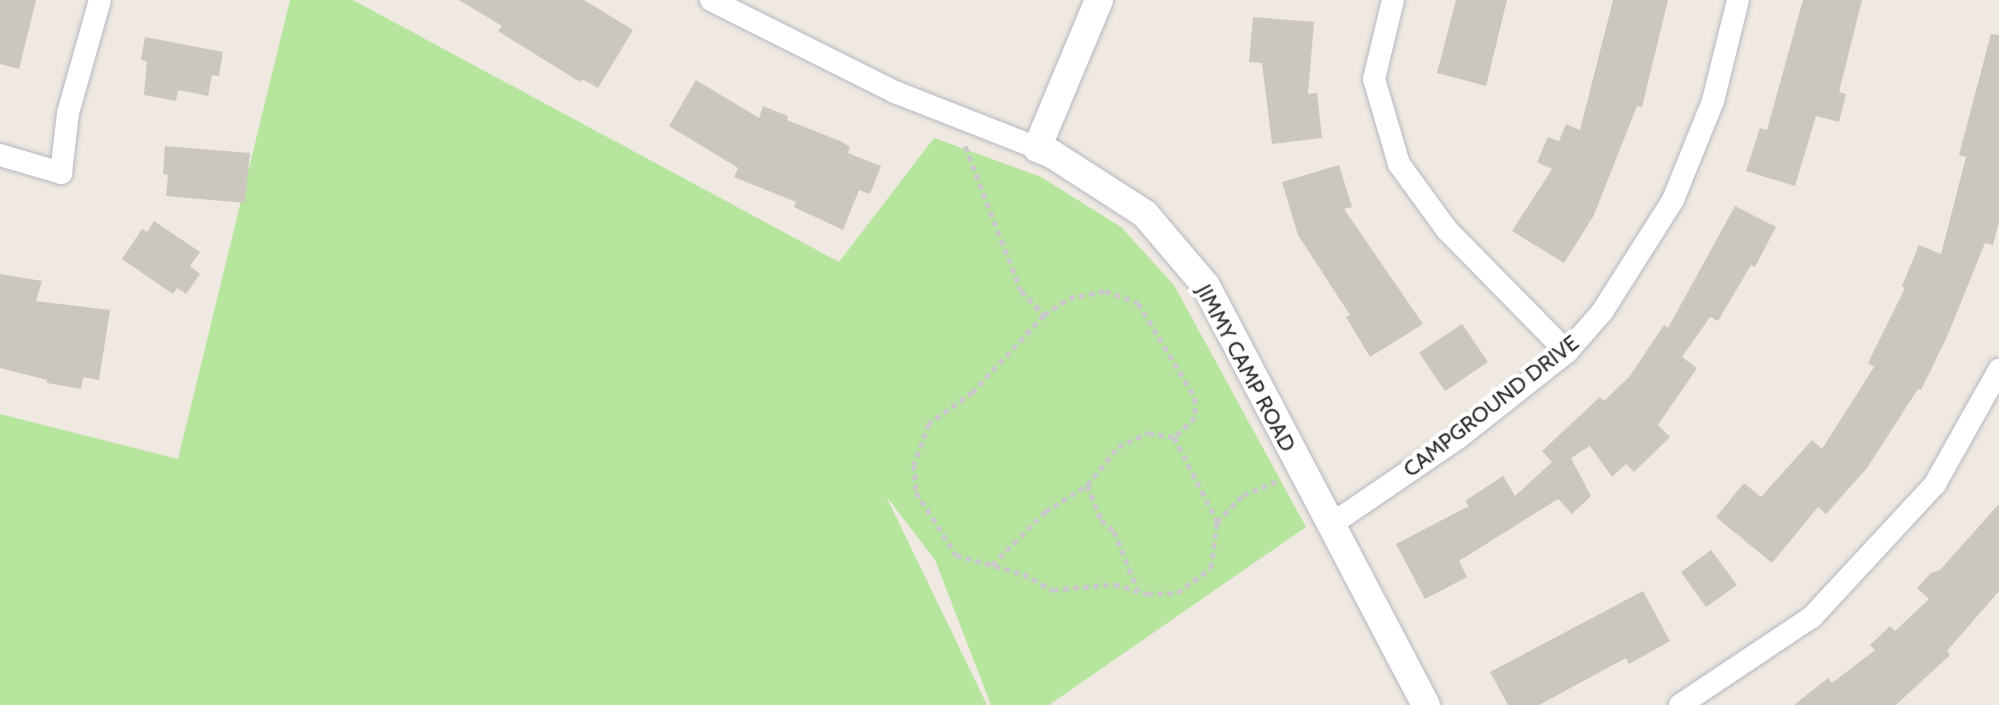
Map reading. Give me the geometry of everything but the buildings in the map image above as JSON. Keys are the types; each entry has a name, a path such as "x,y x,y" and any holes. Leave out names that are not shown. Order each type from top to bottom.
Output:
{"street":[{"path":"0,155 61,173 68,113 100,0"},
{"path":"1037,148 1099,0"},
{"path":"1393,0 1374,79 1399,164 1447,230 1567,352"},
{"name":"CAMPGROUND DRIVE","path":"1329,526 1458,438 1567,352 1602,312 1673,200 1713,101 1738,0"},
{"name":"JIMMY CAMP ROAD","path":"720,2 895,92 1052,154 1145,214 1206,286 1329,526 1426,705"},
{"path":"1680,705 1812,617 1935,484 1999,370"}],"path":[{"path":"954,115 1021,291 1044,315"},
{"path":"1105,291 1138,303 1195,397 1195,417 1174,437 1217,522 1211,568 1177,593 1138,591 1114,584 1053,590 1023,574 956,555 916,492 914,464 929,423 973,392 1044,315 1069,298 1105,291"},
{"path":"992,565 1045,512 1087,485 1118,447 1148,433 1174,437"},
{"path":"1217,522 1243,495 1301,471"},
{"path":"1087,485 1101,520 1114,531 1138,591"}],"green space":[{"path":"290,0 353,0 839,262 934,138 1041,177 1121,227 1174,285 1306,527 1049,705 991,705 935,560 886,496 987,705 0,705 0,414 178,459"}]}
